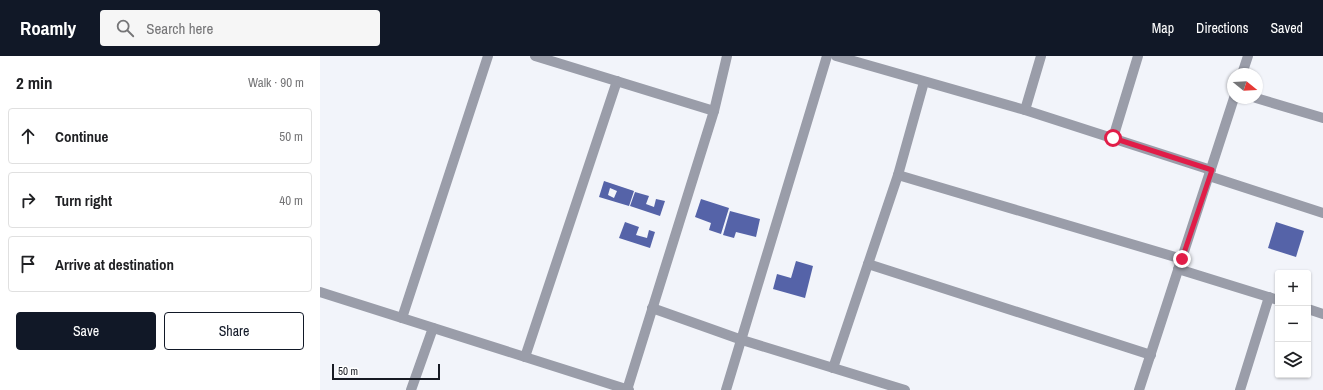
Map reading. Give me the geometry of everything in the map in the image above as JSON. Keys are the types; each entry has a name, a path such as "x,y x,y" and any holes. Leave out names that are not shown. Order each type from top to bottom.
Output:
{"street":[{"path":"402,318 488,56"},
{"path":"535,56 714,111"},
{"path":"320,292 628,390 652,308 714,111 727,56"},
{"path":"726,390 827,56"},
{"path":"836,56 1025,110 1113,138 1323,213"},
{"path":"1025,110 1041,56"},
{"path":"1113,138 1138,56"},
{"path":"1244,68 1248,56"},
{"path":"525,357 617,81"},
{"path":"833,368 898,175 924,82"},
{"path":"1263,100 1323,118"},
{"path":"1139,390 1232,104"},
{"path":"898,175 1180,264 1273,298 1240,390"},
{"path":"868,264 1150,355"},
{"path":"652,308 742,340 905,390"},
{"path":"1311,310 1323,314"},
{"path":"412,390 433,328"}],"building":[{"path":"604,181 634,191 629,206 599,197","holes":["610,188 617,191 614,198 608,195"]},
{"path":"635,192 649,196 646,204 654,207 656,199 665,201 660,216 630,206"},
{"path":"701,199 729,208 721,234 709,230 711,223 695,217"},
{"path":"730,211 760,219 756,237 736,232 734,238 723,235"},
{"path":"625,222 639,227 636,235 647,238 649,230 655,232 650,248 619,238"},
{"path":"1276,222 1304,231 1296,257 1268,248"},
{"path":"796,261 813,266 805,298 773,289 777,274 791,278"}],"route":[{"path":"1113,138 1212,170 1182,259"}]}
